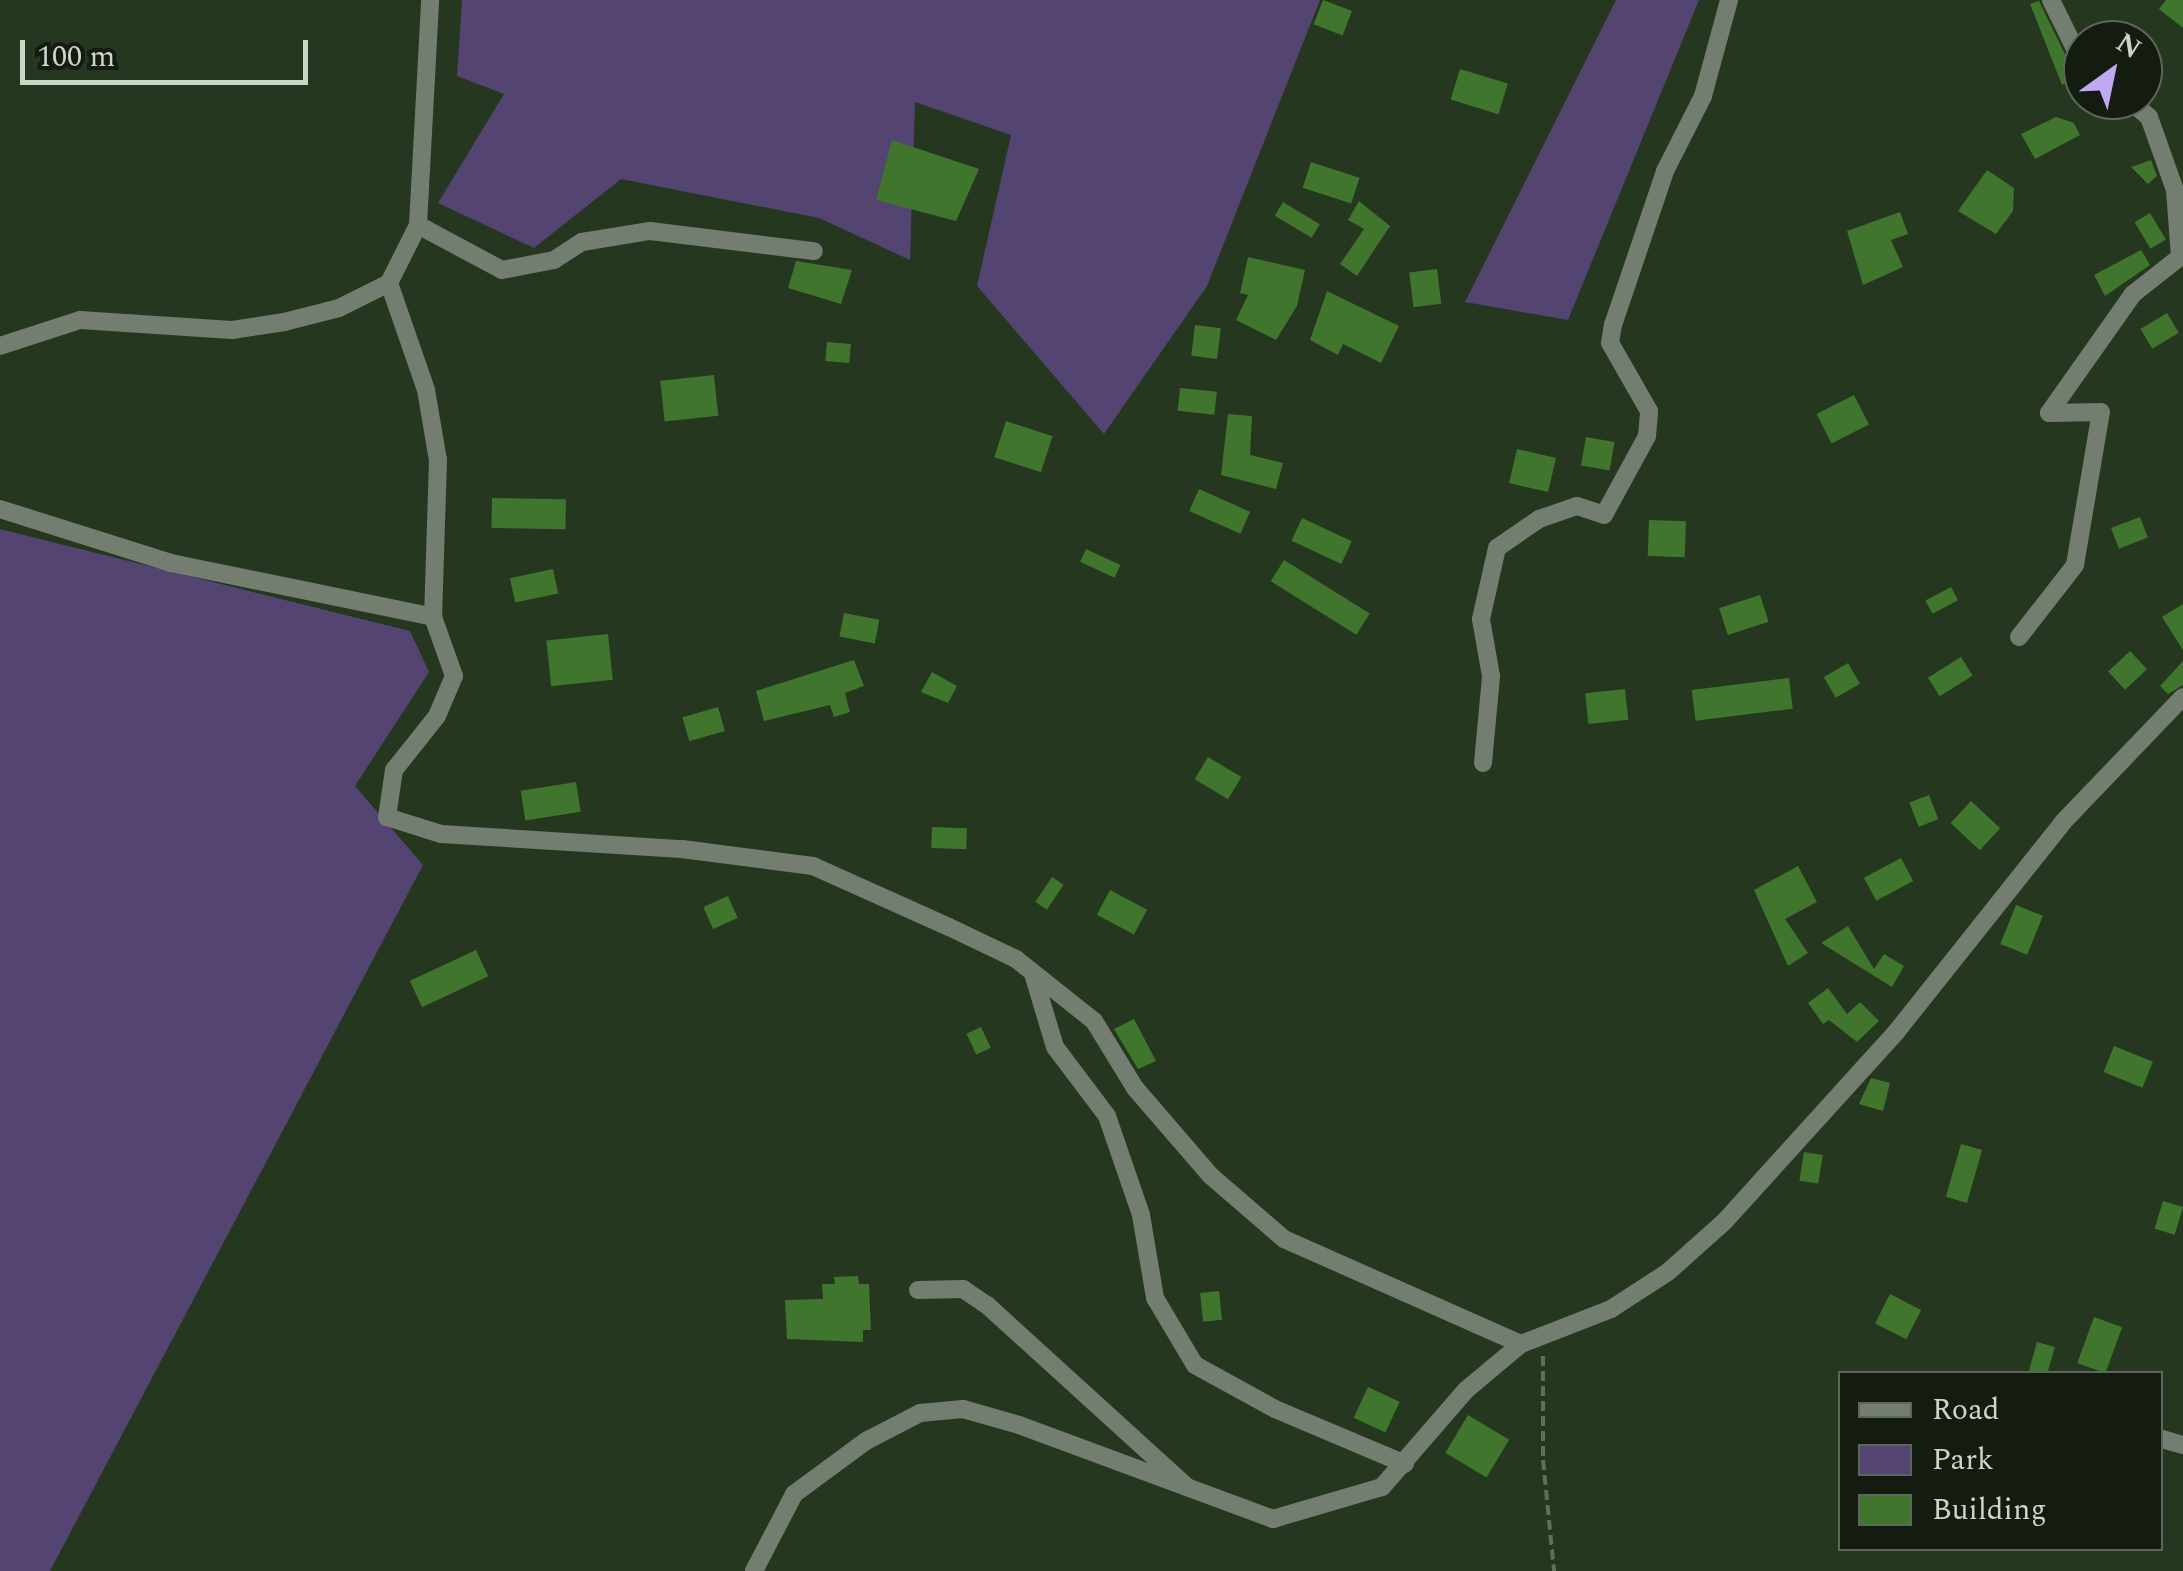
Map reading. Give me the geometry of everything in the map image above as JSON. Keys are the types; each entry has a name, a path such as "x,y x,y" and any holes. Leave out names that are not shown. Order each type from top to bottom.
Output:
{"street":[{"path":"0,346 80,320 232,330 284,322 338,308 389,282 418,225 430,0"},
{"path":"1483,762 1490,676 1481,619 1498,548 1538,519 1576,506 1604,515 1647,436 1649,412 1610,344 1613,325 1665,171 1703,96 1730,0"},
{"path":"2050,0 2063,26"},
{"path":"2018,637 2075,564 2100,412 2049,413 2132,294 2180,256 2174,190 2150,120"},
{"path":"418,225 502,270 554,260 582,242 650,231 814,251"},
{"path":"389,282 426,390 438,460 432,617 454,676 437,716 394,770 388,817 412,830 456,836 682,849 814,866 1016,958 1034,977 1094,1021 1134,1088 1210,1176 1284,1239 1521,1344"},
{"path":"0,508 171,564 432,617"},
{"path":"754,1571 794,1494 866,1441 920,1413 982,1414 1273,1519 1370,1494 1405,1464 1466,1390 1521,1344 1611,1309 1668,1272 1724,1222 1896,1032 2063,822 2183,697"},
{"path":"1034,977 1055,1048 1107,1116 1141,1215 1155,1298 1195,1364 1275,1409 1405,1464"},
{"path":"918,1290 963,1289 987,1305 1196,1494"}],"path":[{"path":"1544,1338 1543,1460 1554,1571"}],"green space":[{"path":"462,0 1320,0 1207,286 1104,434 977,286 1011,135 915,102 910,260 819,218 621,179 534,248 438,203 504,94 457,76"},
{"path":"1616,0 1699,0 1568,320 1465,302"},
{"path":"0,529 410,631 429,672 355,786 423,865 50,1571 0,1571"}],"building":[{"path":"1323,0 1352,11 1343,35 1314,24"},
{"path":"2166,0 2183,0 2183,28 2159,9"},
{"path":"2039,1 2063,50 2063,85 2062,85 2030,4"},
{"path":"1460,69 1508,84 1498,114 1451,100"},
{"path":"2056,117 2074,123 2080,135 2035,159 2021,134"},
{"path":"892,140 979,169 956,221 876,200"},
{"path":"2151,160 2157,176 2148,184 2131,167"},
{"path":"1311,162 1360,178 1351,203 1303,188"},
{"path":"1987,170 2014,188 2013,211 1996,234 1958,211"},
{"path":"1359,201 1390,226 1357,276 1340,264 1364,229 1348,220"},
{"path":"1283,202 1320,224 1312,238 1275,216"},
{"path":"1900,212 1908,234 1891,240 1903,267 1863,285 1847,231"},
{"path":"2150,213 2166,240 2151,249 2135,222"},
{"path":"2141,250 2150,265 2105,296 2094,275"},
{"path":"1248,257 1305,270 1297,306 1276,340 1236,320 1248,295 1240,293"},
{"path":"796,261 852,270 841,304 788,288"},
{"path":"1437,269 1441,304 1413,307 1409,272"},
{"path":"1327,291 1399,326 1381,363 1343,344 1338,355 1310,340"},
{"path":"2167,313 2179,333 2152,349 2140,329"},
{"path":"1195,325 1221,328 1217,359 1191,356"},
{"path":"827,342 851,344 849,363 825,361"},
{"path":"714,375 718,416 665,421 660,381"},
{"path":"1180,388 1217,392 1214,415 1178,411"},
{"path":"1854,395 1869,424 1832,443 1817,414"},
{"path":"1228,414 1252,416 1250,455 1283,463 1276,489 1221,475"},
{"path":"1006,421 1053,436 1041,472 994,457"},
{"path":"1586,437 1615,442 1610,471 1581,466"},
{"path":"1517,449 1556,458 1548,492 1509,483"},
{"path":"1199,489 1250,512 1240,534 1189,511"},
{"path":"492,498 566,499 565,529 491,528"},
{"path":"2140,517 2148,538 2119,549 2111,528"},
{"path":"1302,518 1352,541 1341,564 1291,541"},
{"path":"1649,520 1686,521 1685,557 1648,556"},
{"path":"1086,549 1120,565 1115,578 1080,562"},
{"path":"1284,560 1370,614 1356,635 1271,581"},
{"path":"553,569 558,593 515,603 510,578"},
{"path":"1951,587 1958,600 1932,614 1925,601"},
{"path":"1760,595 1769,622 1728,635 1719,608"},
{"path":"2183,604 2183,650 2162,617"},
{"path":"844,613 879,620 875,643 839,637"},
{"path":"608,634 613,680 551,686 546,640"},
{"path":"2130,651 2147,669 2125,690 2108,671"},
{"path":"1961,657 1973,676 1940,696 1928,678"},
{"path":"854,660 864,686 845,693 850,712 834,717 830,705 764,721 756,691"},
{"path":"2183,661 2183,685 2168,694 2160,686"},
{"path":"1848,663 1860,684 1836,698 1824,677"},
{"path":"932,672 957,686 948,703 921,692"},
{"path":"1789,678 1793,709 1696,721 1692,690"},
{"path":"1625,689 1628,720 1588,724 1585,693"},
{"path":"718,707 725,731 689,741 682,717"},
{"path":"1208,757 1241,777 1228,799 1195,779"},
{"path":"576,782 581,812 525,820 521,791"},
{"path":"1929,795 1938,819 1919,827 1909,803"},
{"path":"1971,801 2000,828 1980,850 1951,823"},
{"path":"932,827 967,828 966,849 931,848"},
{"path":"1901,858 1913,881 1876,901 1864,878"},
{"path":"1798,866 1817,902 1785,919 1808,953 1788,966 1754,890"},
{"path":"1052,877 1064,885 1047,910 1035,902"},
{"path":"1110,890 1147,910 1134,934 1097,915"},
{"path":"728,896 738,918 713,929 703,907"},
{"path":"2016,905 2043,916 2027,955 2000,944"},
{"path":"1848,926 1874,969 1884,954 1904,966 1892,987 1821,943"},
{"path":"476,950 488,976 422,1007 410,981"},
{"path":"1828,988 1847,1014 1860,1002 1879,1021 1857,1042 1829,1020 1823,1024 1808,1003"},
{"path":"1134,1019 1156,1061 1138,1069 1114,1029"},
{"path":"981,1027 991,1048 976,1055 966,1034"},
{"path":"2114,1046 2153,1062 2142,1088 2104,1072"},
{"path":"1871,1078 1890,1083 1883,1111 1859,1104"},
{"path":"1961,1144 1982,1150 1967,1203 1946,1197"},
{"path":"1804,1152 1823,1155 1818,1184 1799,1181"},
{"path":"2163,1201 2183,1207 2175,1235 2155,1229"},
{"path":"858,1276 859,1284 869,1284 871,1330 863,1330 863,1342 787,1339 785,1300 823,1299 822,1284 835,1284 834,1277"},
{"path":"1219,1291 1222,1320 1203,1322 1200,1293"},
{"path":"1890,1294 1921,1310 1906,1339 1875,1323"},
{"path":"2094,1317 2122,1327 2106,1371 2077,1363"},
{"path":"2037,1342 2055,1347 2048,1371 2029,1371"},
{"path":"1368,1387 1400,1402 1385,1433 1354,1418"},
{"path":"1468,1415 1509,1440 1486,1477 1445,1453"}]}
